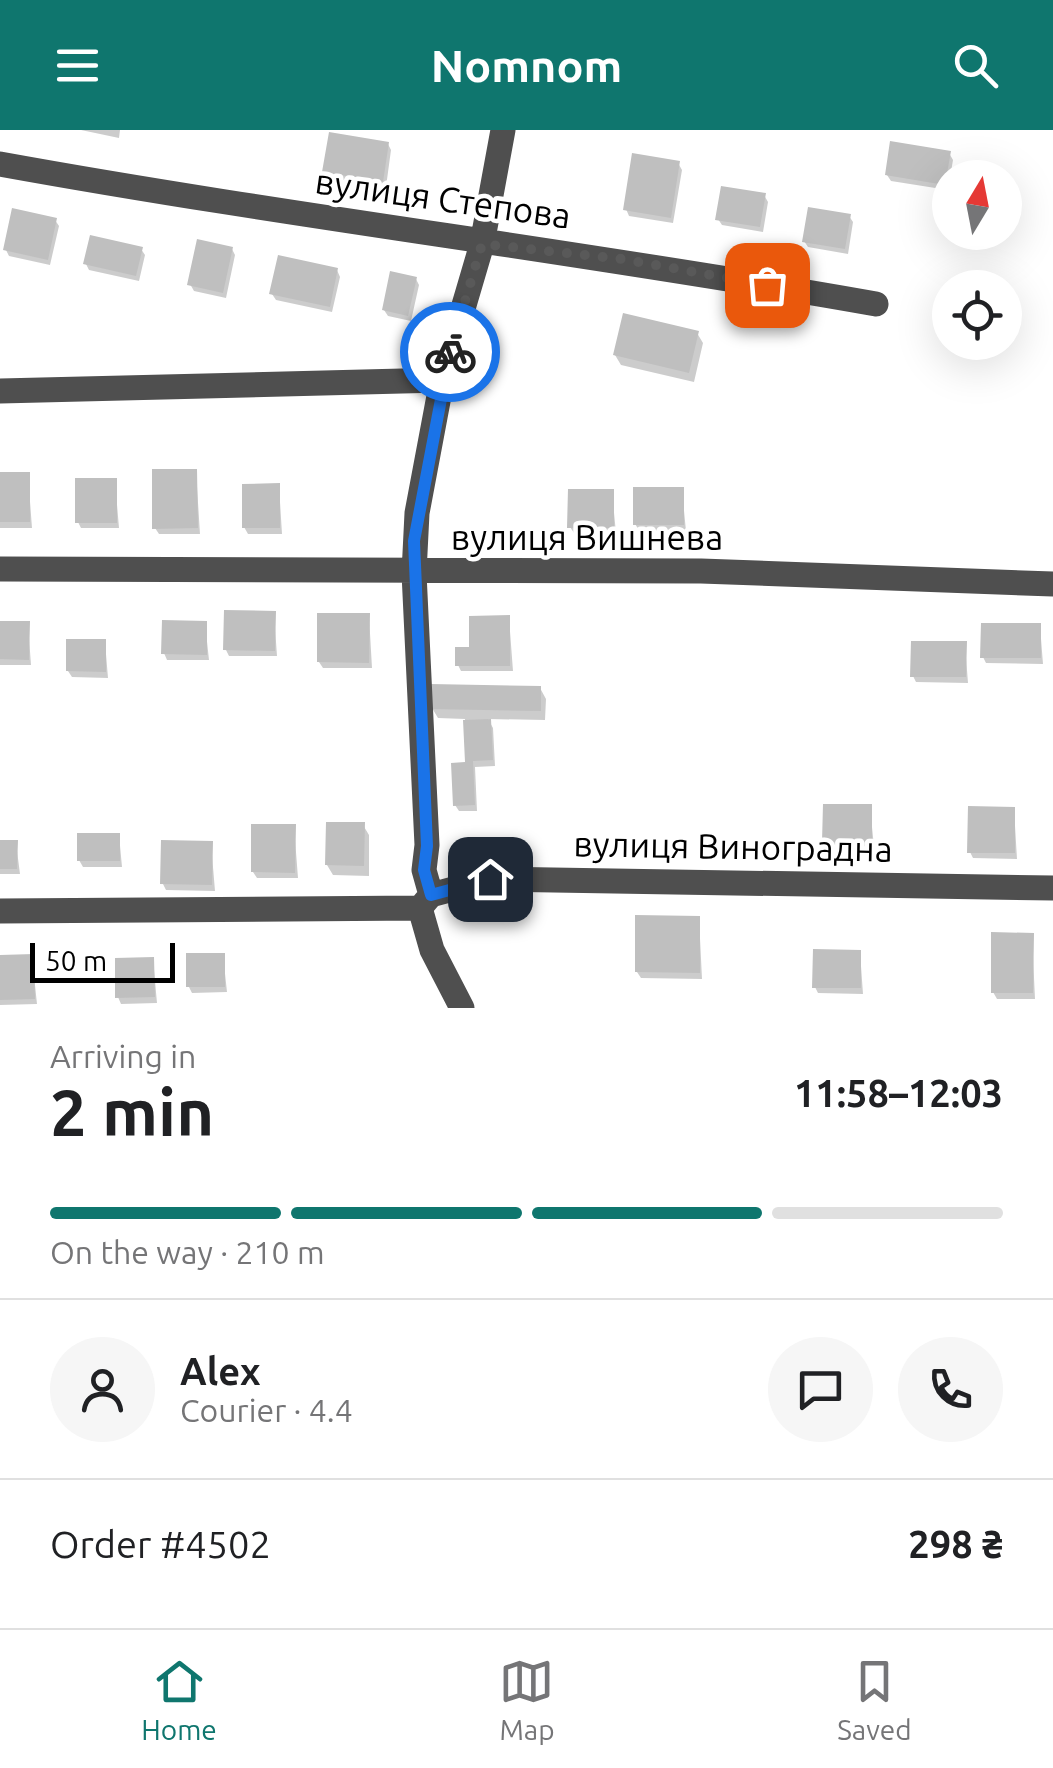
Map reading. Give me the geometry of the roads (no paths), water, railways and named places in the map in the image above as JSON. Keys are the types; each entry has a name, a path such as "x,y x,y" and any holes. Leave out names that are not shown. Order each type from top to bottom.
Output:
{"street":[{"path":"462,1008 432,950 425,901 424,751 414,574 417,514 442,380 482,244 503,130"},
{"name":"вулиця Степова","path":"0,164 482,244 622,259 876,304"},
{"path":"0,391 442,380"},
{"name":"вулиця Вишнева","path":"0,570 414,574 701,571 1053,584"},
{"name":"вулиця Виноградна","path":"0,911 425,901 490,879 513,878 1053,888"}]}
